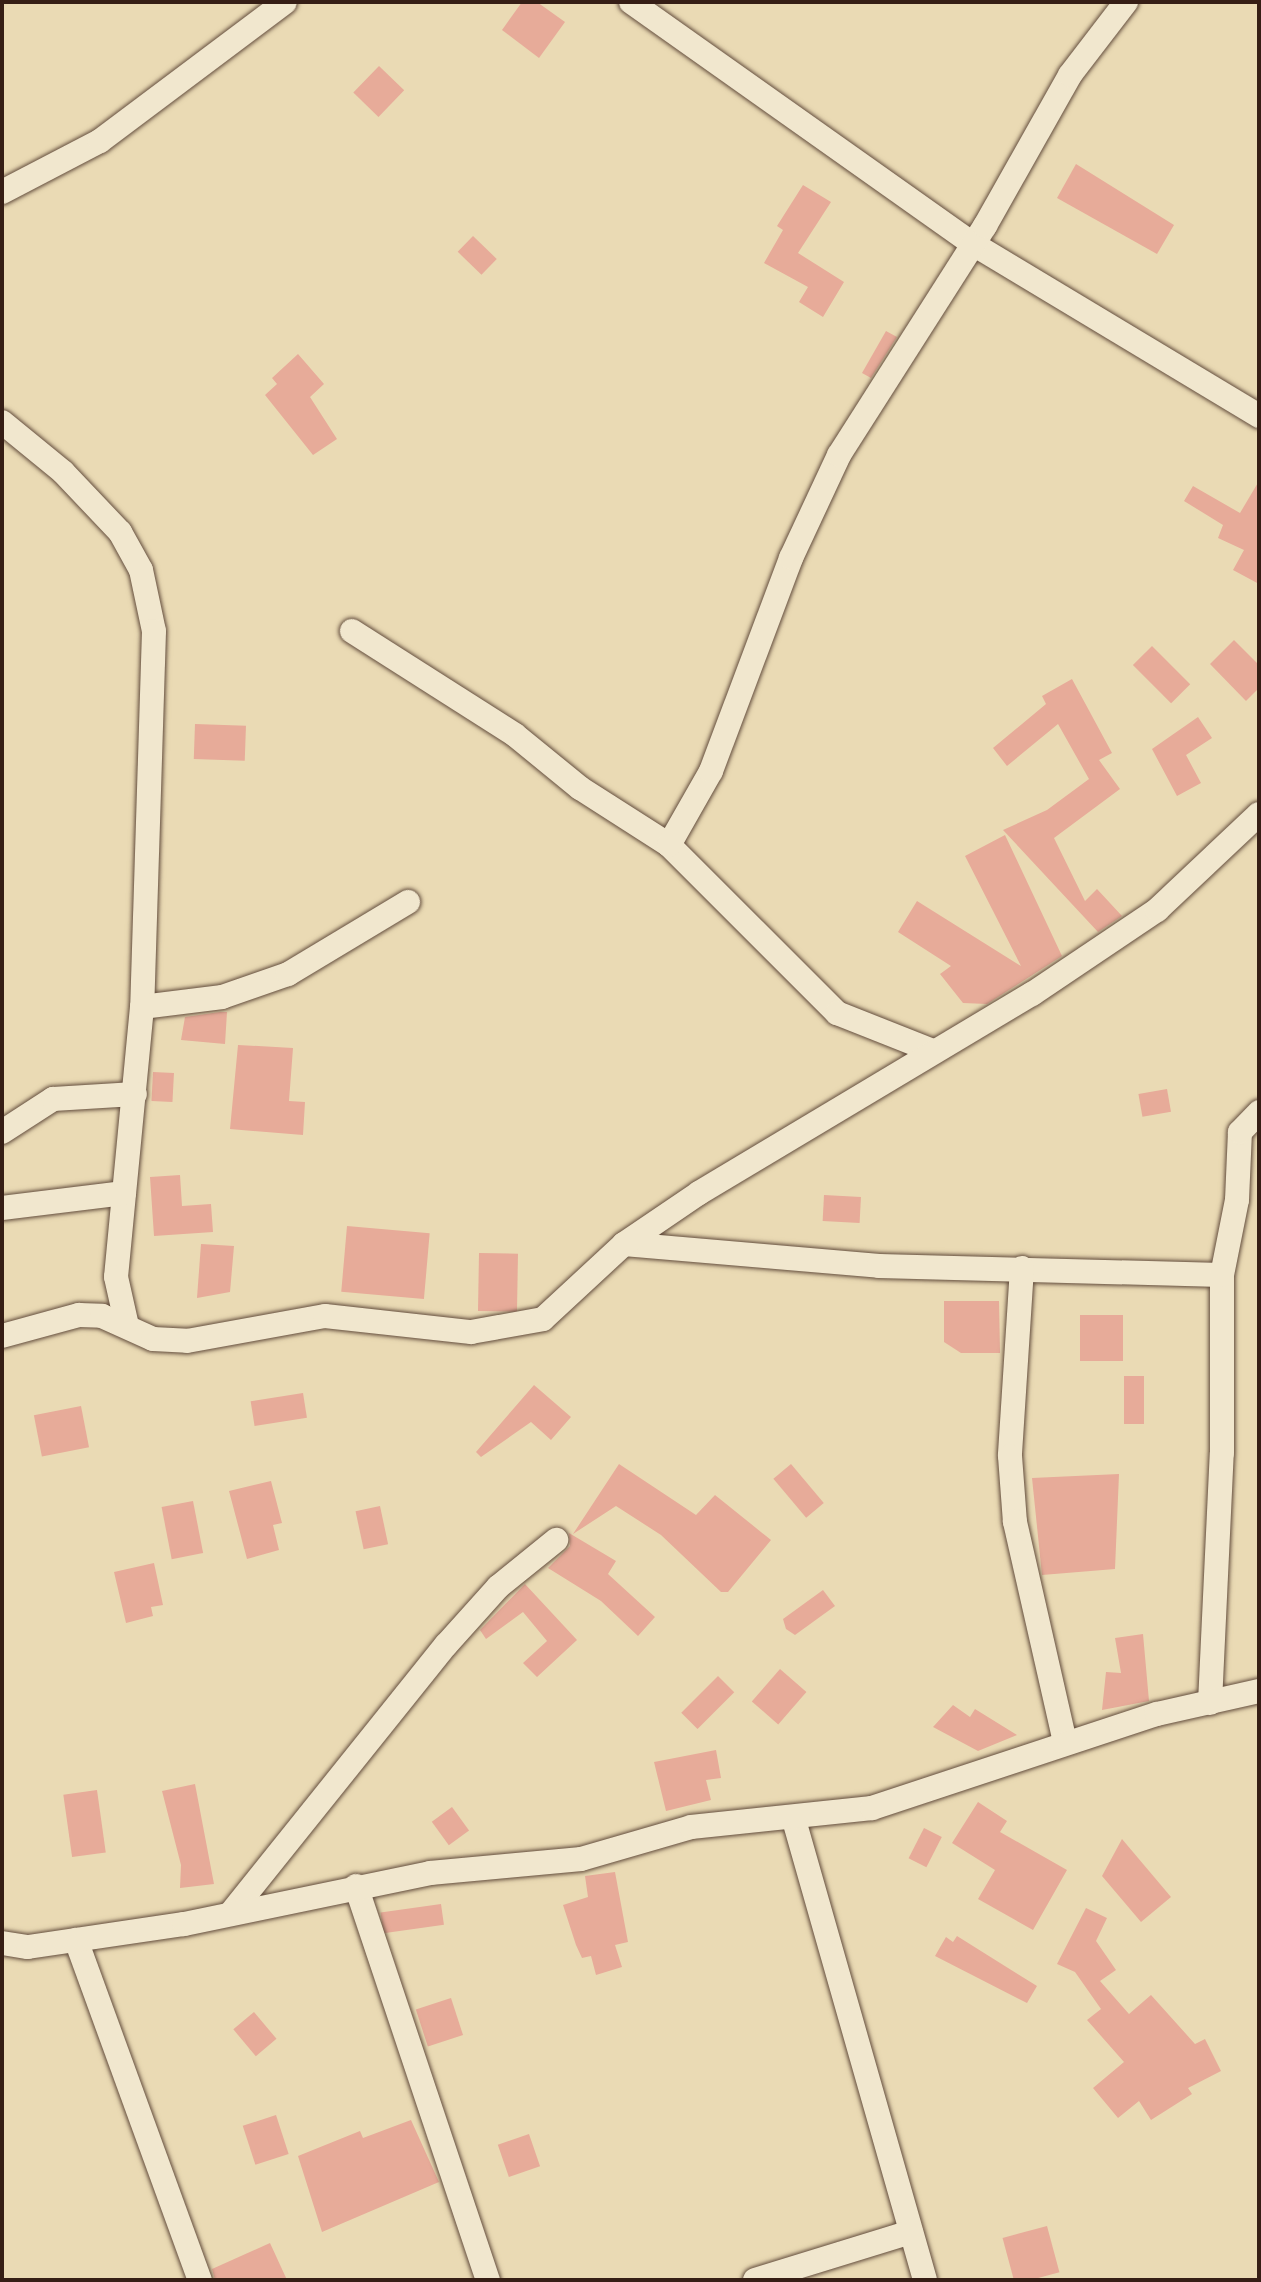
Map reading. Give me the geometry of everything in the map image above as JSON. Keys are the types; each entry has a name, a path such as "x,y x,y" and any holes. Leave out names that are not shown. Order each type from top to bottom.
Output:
{"street":[{"path":"2,192 100,142 285,2"},
{"path":"631,2 973,244 1259,416"},
{"path":"670,845 711,771 791,558 839,455 973,244 1070,75 1125,2"},
{"path":"2,422 63,472 120,533 141,570 154,631 142,1007 116,1277 127,1326"},
{"path":"352,631 515,735 580,788 670,845 837,1013 933,1051"},
{"path":"2,1336 79,1315 127,1326 153,1339 187,1341 326,1316 502,1331 543,1319 624,1244 1157,910 1259,814"},
{"path":"142,1007 222,997 288,974 408,902"},
{"path":"2,1132 53,1100 135,1094"},
{"path":"1210,1703 1222,1453 1222,1275 1237,1200 1240,1132 1259,1112"},
{"path":"7,1204 124,1193"},
{"path":"624,1244 878,1266 1222,1275"},
{"path":"1022,1268 1010,1456 1014,1522 1065,1742"},
{"path":"231,1913 446,1645 498,1587 556,1540"},
{"path":"2,1943 28,1947 76,1940 231,1913 356,1886 581,1858 691,1828 794,1820 872,1808 1065,1742 1259,1691"},
{"path":"794,1820 925,2280"},
{"path":"356,1886 488,2280"},
{"path":"76,1940 200,2280"},
{"path":"755,2280 911,2232"}],"building":[{"path":"522,2 537,2 565,22 539,58 502,30"},
{"path":"379,66 404,90 378,117 353,93"},
{"path":"1076,164 1174,225 1157,254 1057,198"},
{"path":"803,185 831,202 798,253 844,282 823,317 799,302 808,287 764,263 783,230 777,226"},
{"path":"473,236 497,259 481,275 458,252"},
{"path":"886,331 897,337 871,378 862,373"},
{"path":"298,354 324,384 310,397 337,439 313,455 265,395 277,384 272,378"},
{"path":"1259,481 1259,584 1233,570 1244,550 1218,538 1223,525 1184,501 1193,486 1240,513"},
{"path":"1234,640 1259,665 1259,688 1246,701 1210,664"},
{"path":"1152,646 1190,684 1171,703 1133,665"},
{"path":"1072,679 1112,753 1099,760 1120,789 1054,838 1085,901 1097,889 1122,916 1098,932 1003,830 1047,810 1089,779 1058,724 1007,766 993,748 1046,704 1042,696"},
{"path":"1198,717 1212,738 1186,755 1201,783 1177,796 1152,749"},
{"path":"195,724 246,726 245,761 194,759"},
{"path":"1005,835 1062,956 987,1004 963,1003 940,974 951,966 898,932 917,901 1021,966 965,856"},
{"path":"227,1012 225,1044 181,1040 185,1017"},
{"path":"238,1045 293,1048 289,1101 305,1102 303,1135 230,1129"},
{"path":"153,1072 174,1073 172,1102 151,1101"},
{"path":"1167,1089 1171,1112 1142,1117 1138,1094"},
{"path":"180,1175 182,1206 211,1204 213,1232 154,1236 150,1177"},
{"path":"824,1195 861,1197 860,1223 823,1221"},
{"path":"347,1226 430,1233 424,1299 341,1292"},
{"path":"201,1244 234,1246 230,1292 197,1298"},
{"path":"479,1253 518,1254 517,1312 478,1311"},
{"path":"944,1301 999,1301 1000,1353 961,1353 944,1342"},
{"path":"1080,1315 1123,1315 1123,1361 1080,1361"},
{"path":"1124,1376 1144,1376 1144,1424 1124,1424"},
{"path":"534,1385 571,1417 551,1440 531,1422 481,1457 476,1452"},
{"path":"303,1393 307,1418 255,1426 251,1401"},
{"path":"81,1406 89,1447 42,1456 34,1415"},
{"path":"619,1464 696,1515 715,1495 771,1540 728,1592 721,1592 661,1535 616,1506 573,1534"},
{"path":"791,1464 824,1503 806,1518 773,1479"},
{"path":"1119,1474 1115,1569 1042,1575 1032,1478"},
{"path":"271,1481 282,1523 273,1525 279,1550 247,1559 229,1491"},
{"path":"193,1501 203,1553 172,1559 162,1507"},
{"path":"380,1506 388,1544 364,1549 356,1511"},
{"path":"569,1533 616,1561 608,1574 655,1617 638,1636 601,1601 548,1568 570,1546"},
{"path":"154,1563 163,1605 151,1607 153,1616 126,1623 114,1572"},
{"path":"525,1584 577,1640 537,1677 523,1663 547,1641 523,1612 486,1639 480,1630"},
{"path":"823,1590 835,1606 795,1635 786,1629 783,1619"},
{"path":"1143,1634 1149,1701 1102,1710 1106,1672 1121,1673 1115,1638"},
{"path":"780,1669 806,1692 778,1724 752,1701"},
{"path":"718,1676 734,1692 697,1729 681,1713"},
{"path":"953,1705 970,1717 975,1709 1017,1735 978,1751 933,1727"},
{"path":"716,1750 721,1778 706,1780 711,1800 666,1811 654,1762"},
{"path":"195,1784 214,1884 180,1888 181,1865 162,1791"},
{"path":"97,1790 106,1852 72,1857 63,1795"},
{"path":"978,1802 1007,1821 1000,1832 1067,1870 1033,1930 978,1899 995,1870 952,1843"},
{"path":"452,1807 469,1830 449,1845 432,1822"},
{"path":"924,1828 942,1837 926,1867 909,1858"},
{"path":"1122,1839 1171,1897 1141,1922 1102,1876"},
{"path":"615,1872 628,1942 615,1945 622,1967 596,1975 591,1956 582,1958 563,1905 588,1897 585,1876"},
{"path":"441,1904 444,1925 384,1933 381,1912"},
{"path":"1086,1908 1107,1918 1096,1941 1116,1970 1100,1981 1129,2014 1151,1995 1195,2044 1205,2039 1221,2071 1188,2088 1192,2094 1151,2120 1139,2101 1118,2118 1093,2088 1124,2062 1087,2020 1101,2009 1075,1972 1057,1964"},
{"path":"957,1936 1037,1986 1027,2003 935,1956 946,1937 953,1942"},
{"path":"451,1998 463,2035 428,2047 416,2009"},
{"path":"254,2012 276,2039 256,2056 233,2029"},
{"path":"276,2115 289,2154 255,2165 243,2126"},
{"path":"411,2120 439,2182 322,2232 298,2156 360,2131 363,2138"},
{"path":"529,2134 540,2166 509,2177 498,2145"},
{"path":"1047,2226 1059,2272 1031,2280 1014,2280 1003,2238"},
{"path":"270,2243 287,2280 215,2280 212,2269"}]}
